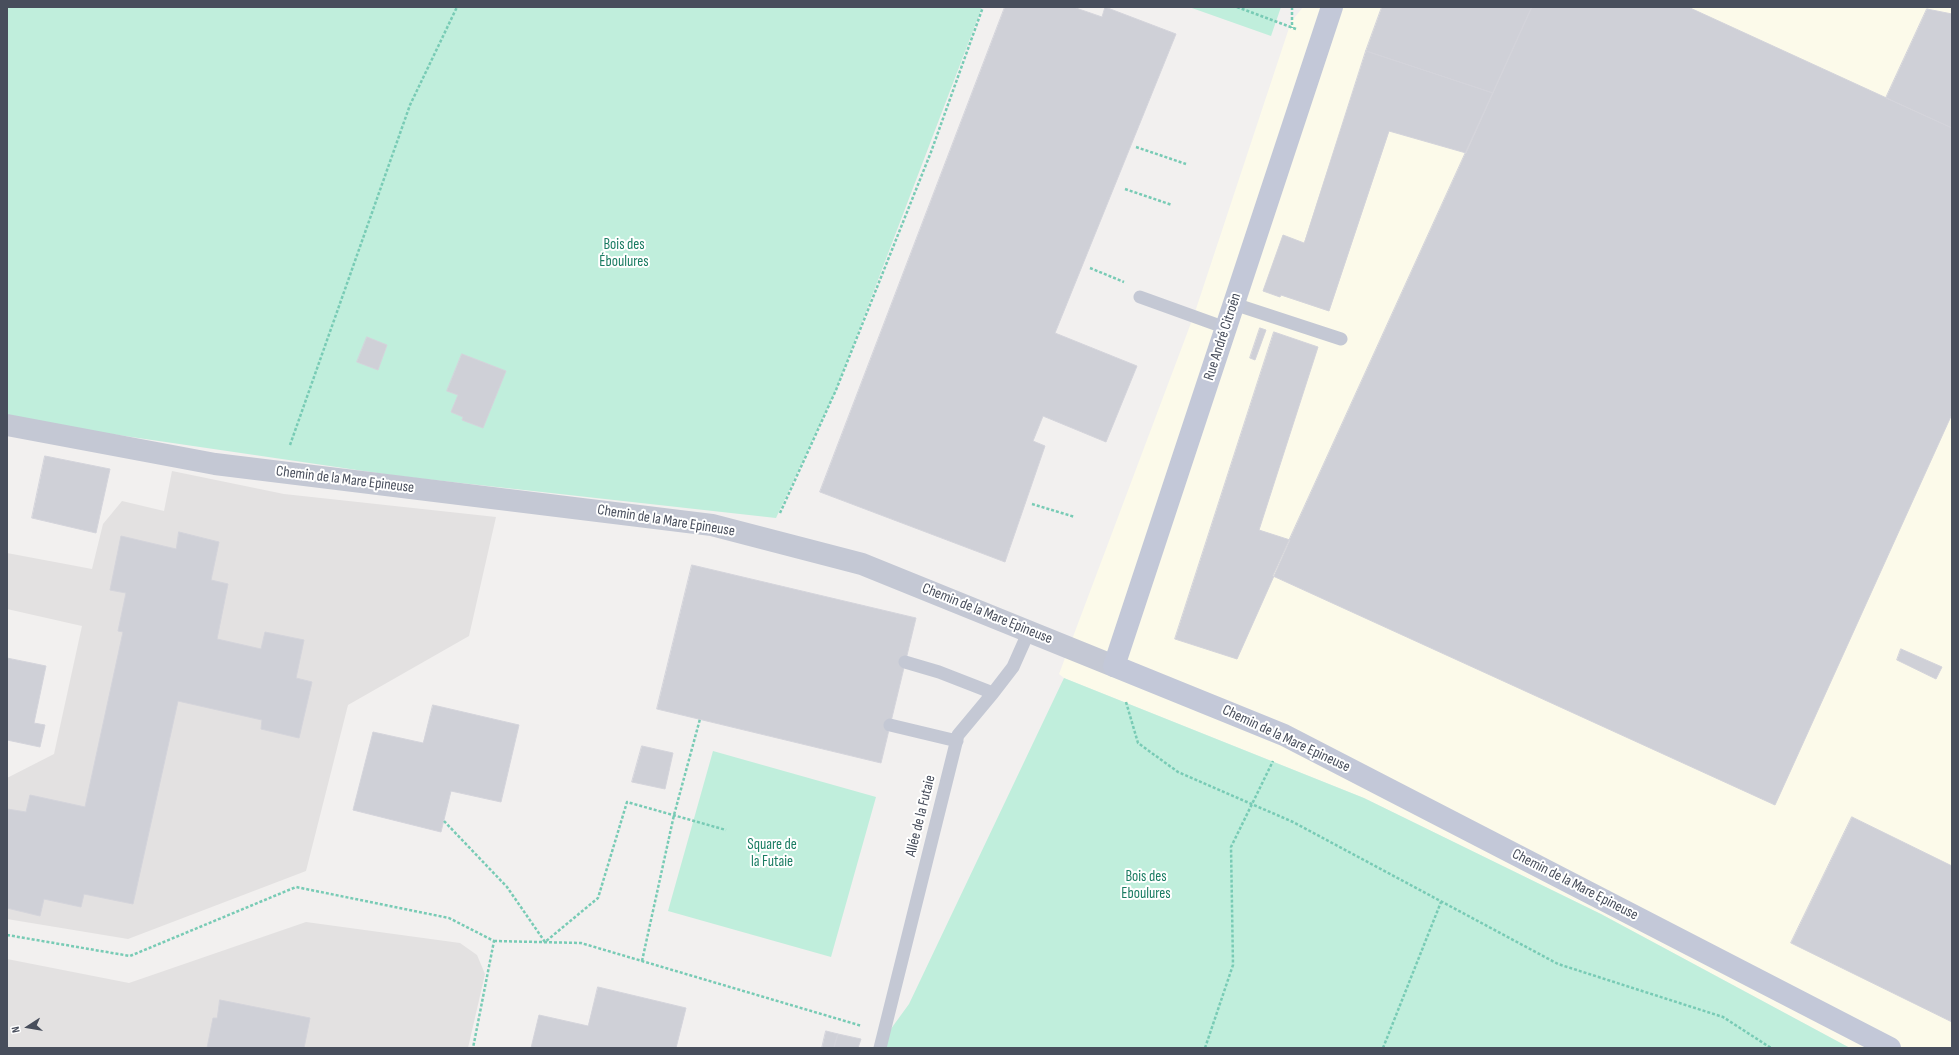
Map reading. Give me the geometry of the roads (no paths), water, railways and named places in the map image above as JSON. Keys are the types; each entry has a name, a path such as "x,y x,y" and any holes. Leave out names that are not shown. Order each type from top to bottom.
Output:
{"main road":[{"name":"Rue André Citroën","path":"1114,666 1332,7"},
{"name":"Chemin de la Mare Epineuse","path":"1114,666 1284,735 1890,1048"}],"street":[{"name":"Chemin de la Mare Epineuse","path":"7,425 215,464 712,525 862,564 1114,666"}],"lane":[{"path":"1140,297 1226,328"},
{"path":"1234,304 1340,339"},
{"name":"Allée de la Futaie","path":"880,1048 958,735 1013,667 1030,631"},
{"path":"905,662 939,672 993,693"},
{"path":"890,725 957,741"}],"park label":[{"name":"Bois des Éboulures","path":"624,254"},
{"name":"Square de la Futaie","path":"772,854"},
{"name":"Bois des Eboulures","path":"1146,886"}]}
